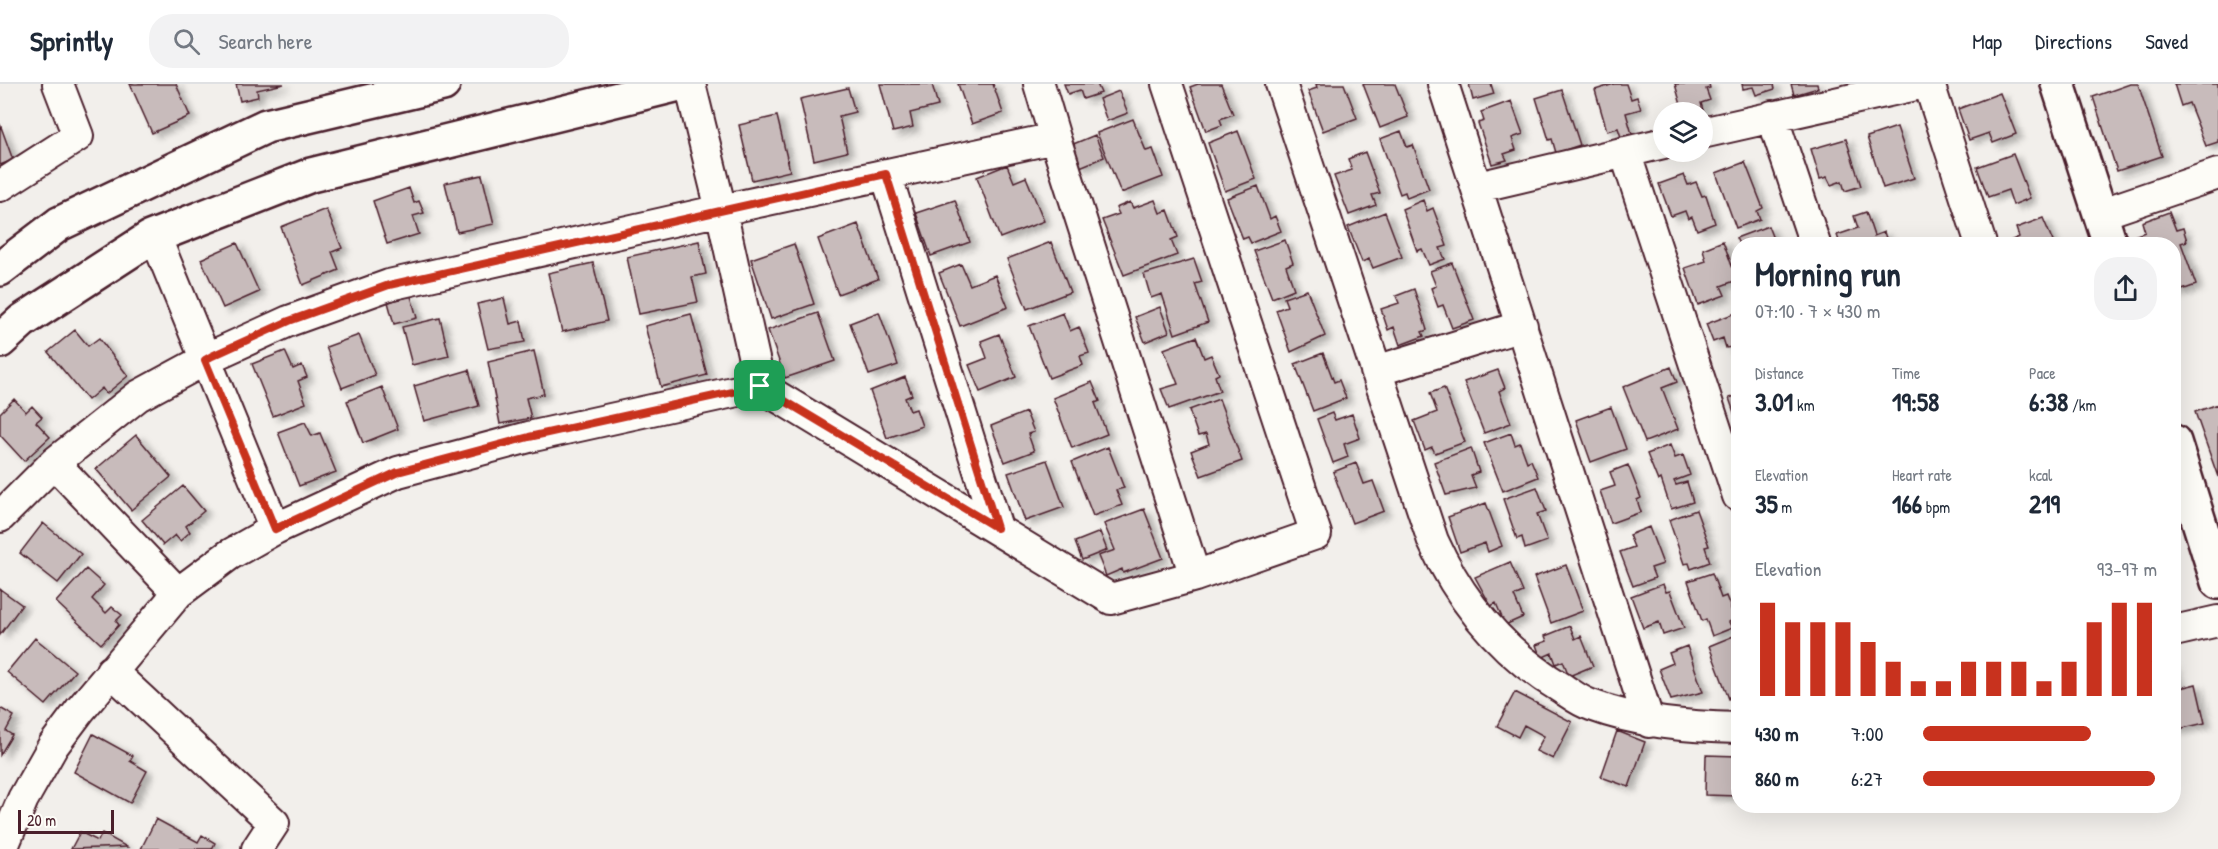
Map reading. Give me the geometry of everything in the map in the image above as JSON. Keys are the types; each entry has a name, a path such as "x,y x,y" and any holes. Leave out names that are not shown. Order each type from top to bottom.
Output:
{"street":[{"path":"0,186 78,136 58,84"},
{"path":"0,269 59,224 266,126 443,84"},
{"path":"0,341 22,321 155,236 311,175 679,84"},
{"path":"690,84 760,386"},
{"path":"1039,84 1195,576"},
{"path":"2,849 23,799 53,746 111,671 178,593 229,555 275,529 398,472 529,437 760,386 1112,598 1195,576 1316,534 1167,84"},
{"path":"1281,84 1433,541 1449,576 1469,606 1495,636 1547,680 1588,704 1649,722 1731,728"},
{"path":"1443,84 1479,187 1521,326 1649,722"},
{"path":"1713,130 1920,84"},
{"path":"1929,84 1979,237"},
{"path":"2058,84 2105,229 2218,174"},
{"path":"1772,116 1813,237"},
{"path":"0,517 54,463 138,396 205,360 289,321 389,285 1055,138"},
{"path":"1479,187 1653,146"},
{"path":"1625,152 1731,475"},
{"path":"886,174 997,528"},
{"path":"155,236 275,529"},
{"path":"1376,371 1521,326"},
{"path":"2181,456 2209,518 2218,582"},
{"path":"54,463 178,593"},
{"path":"2181,629 2218,621"},
{"path":"111,671 274,823 257,849"}],"building":[{"path":"130,84 176,84 190,116 152,133"},
{"path":"236,84 284,84 257,90 258,97 240,101"},
{"path":"880,84 932,84 938,106 910,113 913,127 893,132"},
{"path":"958,84 993,84 1003,113 972,124"},
{"path":"1064,84 1097,84 1101,93 1083,99 1080,90 1068,94"},
{"path":"1198,84 1221,84 1233,114 1220,119 1222,125 1206,131 1190,87"},
{"path":"1316,84 1344,84 1357,118 1323,131 1308,91 1317,88"},
{"path":"1363,84 1395,84 1408,117 1380,128"},
{"path":"1469,84 1491,84 1494,94 1473,100"},
{"path":"1614,84 1626,84 1631,99 1637,97 1641,109 1626,113 1632,134 1621,137 1618,128 1607,131 1595,90"},
{"path":"1675,84 1709,84 1710,88 1706,89 1710,100 1680,102"},
{"path":"1742,84 1774,84 1775,89 1756,95 1753,87 1743,89"},
{"path":"1791,84 1817,84 1818,88 1794,95"},
{"path":"2130,84 2138,84 2162,156 2117,171 2093,97"},
{"path":"2174,84 2218,84 2218,142 2206,146 2189,103 2181,106"},
{"path":"848,88 855,112 839,116 847,152 814,160 800,99"},
{"path":"1562,90 1580,145 1556,153 1552,139 1549,140 1536,98"},
{"path":"1119,91 1128,113 1107,121 1099,99"},
{"path":"2000,93 2016,134 1993,143 1989,133 1969,140 1958,109"},
{"path":"1511,101 1523,134 1512,138 1516,150 1504,154 1507,160 1492,164 1478,123 1484,121 1481,112"},
{"path":"777,116 790,171 752,180 739,125"},
{"path":"1133,119 1146,151 1153,149 1163,177 1121,193 1097,133"},
{"path":"0,124 13,160 0,165"},
{"path":"1897,127 1914,178 1883,188 1867,137"},
{"path":"1238,131 1256,179 1225,191 1208,143"},
{"path":"1401,131 1407,147 1413,145 1429,189 1407,198 1405,192 1400,194 1380,139"},
{"path":"1095,135 1104,157 1080,167 1071,145"},
{"path":"1846,139 1861,186 1845,191 1842,181 1831,185 1827,177 1820,179 1811,149"},
{"path":"1365,152 1380,193 1372,195 1376,205 1349,215 1334,176 1352,170 1348,159"},
{"path":"2013,154 2030,198 2013,205 2008,190 1988,197 1977,167"},
{"path":"1745,162 1763,208 1757,211 1760,219 1736,228 1716,173"},
{"path":"1007,165 1014,182 1026,177 1044,221 1000,238 977,177"},
{"path":"482,175 494,224 457,232 445,183"},
{"path":"1684,175 1688,185 1696,182 1702,196 1706,195 1715,223 1697,230 1692,217 1688,219 1685,211 1671,216 1659,184"},
{"path":"1258,186 1270,219 1275,216 1281,231 1251,243 1248,237 1243,239 1227,198"},
{"path":"409,188 414,203 419,201 424,213 413,216 419,234 387,244 373,201"},
{"path":"955,200 970,242 931,256 916,213"},
{"path":"1155,200 1160,213 1168,210 1178,237 1171,240 1177,255 1124,275 1102,220 1119,214 1116,208 1130,202 1133,208"},
{"path":"1423,200 1427,211 1433,208 1447,246 1440,248 1445,259 1429,265 1422,249 1417,251 1402,209"},
{"path":"326,209 342,248 332,252 339,270 303,285 281,227"},
{"path":"1385,212 1402,257 1373,268 1369,259 1362,262 1348,227"},
{"path":"1866,212 1874,236 1884,232 1886,237 1838,237 1837,235 1858,228 1854,216"},
{"path":"2169,212 2176,230 2183,228 2187,241 2181,243 2181,237 2134,237 2145,232 2142,222"},
{"path":"2043,218 2051,237 2019,237 2016,228"},
{"path":"858,224 878,279 838,294 818,239"},
{"path":"1768,226 1772,237 1739,237"},
{"path":"1285,240 1293,263 1286,266 1294,289 1272,298 1254,251"},
{"path":"699,241 706,274 692,277 698,302 639,314 627,257"},
{"path":"1723,241 1731,263 1731,282 1721,286 1725,295 1698,305 1685,268 1706,261 1703,249"},
{"path":"1051,242 1070,292 1027,309 1007,259"},
{"path":"237,243 259,292 223,308 201,259"},
{"path":"2181,243 2196,285 2181,290"},
{"path":"794,244 814,304 771,319 751,259"},
{"path":"1194,259 1202,282 1195,284 1208,322 1175,334 1162,294 1151,298 1144,274"},
{"path":"593,263 607,321 562,332 548,273"},
{"path":"1452,263 1474,320 1452,328 1443,305 1438,307 1431,288 1436,286 1430,271"},
{"path":"961,264 970,285 995,275 1008,307 960,326 939,273"},
{"path":"1414,289 1427,330 1422,332 1424,336 1400,345 1394,327 1388,330 1381,309 1399,303 1396,296"},
{"path":"1307,290 1325,336 1291,352 1276,310 1287,306 1284,298"},
{"path":"411,296 417,318 394,324 388,302"},
{"path":"504,298 510,324 521,321 525,342 488,349 477,304"},
{"path":"1160,307 1169,332 1145,342 1135,317"},
{"path":"879,312 898,365 869,375 850,323"},
{"path":"818,313 835,361 785,378 768,330"},
{"path":"1063,313 1070,331 1079,327 1089,353 1080,356 1083,365 1049,378 1029,326"},
{"path":"691,314 707,375 661,387 645,326"},
{"path":"1731,315 1731,347 1726,348 1723,338 1713,342 1706,324"},
{"path":"440,318 449,356 412,365 402,327"},
{"path":"75,330 88,346 99,338 128,376 106,394 102,388 88,400 48,352"},
{"path":"999,334 1016,377 980,392 969,365 987,358 981,341"},
{"path":"359,335 375,375 342,388 326,347"},
{"path":"1196,337 1204,358 1211,355 1219,374 1215,376 1220,391 1169,409 1161,389 1178,384 1164,349"},
{"path":"285,351 293,369 302,365 307,377 298,381 306,403 273,416 252,364"},
{"path":"534,351 544,394 526,398 531,418 500,424 488,362"},
{"path":"1323,353 1334,382 1339,380 1346,398 1313,411 1295,364"},
{"path":"1671,367 1677,382 1662,388 1678,429 1645,442 1623,387"},
{"path":"469,370 479,406 424,421 414,386"},
{"path":"1498,370 1505,388 1499,391 1511,423 1484,433 1464,382"},
{"path":"905,377 912,395 905,398 910,411 916,409 922,426 887,438 870,391"},
{"path":"1092,382 1100,401 1095,403 1107,434 1072,448 1053,398"},
{"path":"382,387 398,429 363,443 347,401"},
{"path":"1444,388 1465,442 1435,453 1432,447 1425,450 1414,421 1437,412 1430,393"},
{"path":"14,399 26,412 32,406 42,417 36,422 50,437 24,461 0,435 0,413"},
{"path":"1219,399 1242,461 1201,476 1191,451 1209,444 1206,434 1198,436 1189,410"},
{"path":"2218,404 2218,477 2195,412"},
{"path":"1611,407 1626,449 1591,462 1576,420"},
{"path":"1026,412 1034,432 1028,434 1034,451 1005,462 991,426"},
{"path":"1332,413 1335,420 1352,414 1360,438 1344,444 1348,457 1333,463 1317,419"},
{"path":"305,422 312,436 320,433 336,472 299,486 278,432"},
{"path":"1511,433 1515,445 1520,443 1527,462 1531,460 1538,477 1503,491 1484,443"},
{"path":"136,435 171,477 131,510 96,469"},
{"path":"1670,445 1675,458 1683,455 1690,475 1674,481 1676,485 1687,482 1693,502 1671,509 1661,479 1658,481 1647,454"},
{"path":"1108,447 1124,488 1116,490 1122,505 1093,516 1072,462"},
{"path":"1471,448 1479,472 1471,475 1476,488 1446,495 1434,462"},
{"path":"1047,460 1064,507 1025,521 1008,473"},
{"path":"1356,463 1364,484 1373,481 1384,511 1352,523 1333,472"},
{"path":"1628,465 1641,498 1637,500 1641,512 1611,523 1600,491 1615,486 1610,472"},
{"path":"183,486 204,511 186,526 190,532 180,541 175,535 163,545 142,520"},
{"path":"1537,487 1546,511 1537,514 1547,541 1525,549 1522,537 1517,539 1503,499"},
{"path":"1486,503 1502,546 1488,552 1485,543 1460,552 1448,517"},
{"path":"1144,509 1163,558 1123,573 1122,569 1106,576 1098,556 1115,550 1104,524"},
{"path":"1696,510 1709,546 1705,547 1710,562 1691,569 1689,563 1684,564 1669,520"},
{"path":"43,523 81,554 58,583 20,553"},
{"path":"1649,527 1663,564 1651,568 1655,578 1633,586 1620,552 1634,547 1629,535"},
{"path":"1100,532 1107,550 1082,560 1075,542"},
{"path":"1510,562 1523,592 1514,596 1523,617 1505,625 1496,603 1491,606 1475,577"},
{"path":"1566,565 1583,611 1551,623 1534,577"},
{"path":"86,569 104,585 92,599 106,613 112,607 122,615 116,621 119,625 101,644 56,602"},
{"path":"1712,573 1721,598 1726,596 1731,609 1731,621 1729,622 1731,628 1712,636 1706,619 1702,621 1688,581"},
{"path":"1663,584 1666,592 1670,591 1684,628 1663,635 1659,622 1643,628 1631,596"},
{"path":"0,589 22,605 0,635"},
{"path":"1570,626 1575,639 1581,636 1593,666 1569,676 1563,661 1556,664 1552,653 1541,658 1536,645 1547,641 1545,636"},
{"path":"1731,637 1731,698 1729,699 1709,646"},
{"path":"35,638 75,671 46,705 7,672"},
{"path":"1687,646 1703,692 1671,700 1659,669 1673,663 1669,653"},
{"path":"2196,684 2205,723 2181,728 2181,688"},
{"path":"1515,692 1572,722 1553,759 1536,751 1544,736 1524,725 1518,737 1497,726"},
{"path":"0,708 14,716 6,731 12,735 0,755"},
{"path":"1617,731 1645,742 1629,787 1601,777"},
{"path":"93,734 133,756 130,761 147,771 130,803 74,772"},
{"path":"1706,755 1731,756 1731,796 1705,795"},
{"path":"156,819 198,842 202,835 215,843 212,849 141,849"},
{"path":"80,832 98,841 102,833 127,847 71,849"}],"route":[{"path":"886,174 997,528 760,386 529,437 398,472 275,529 205,360 289,321 389,285 886,174"}]}
